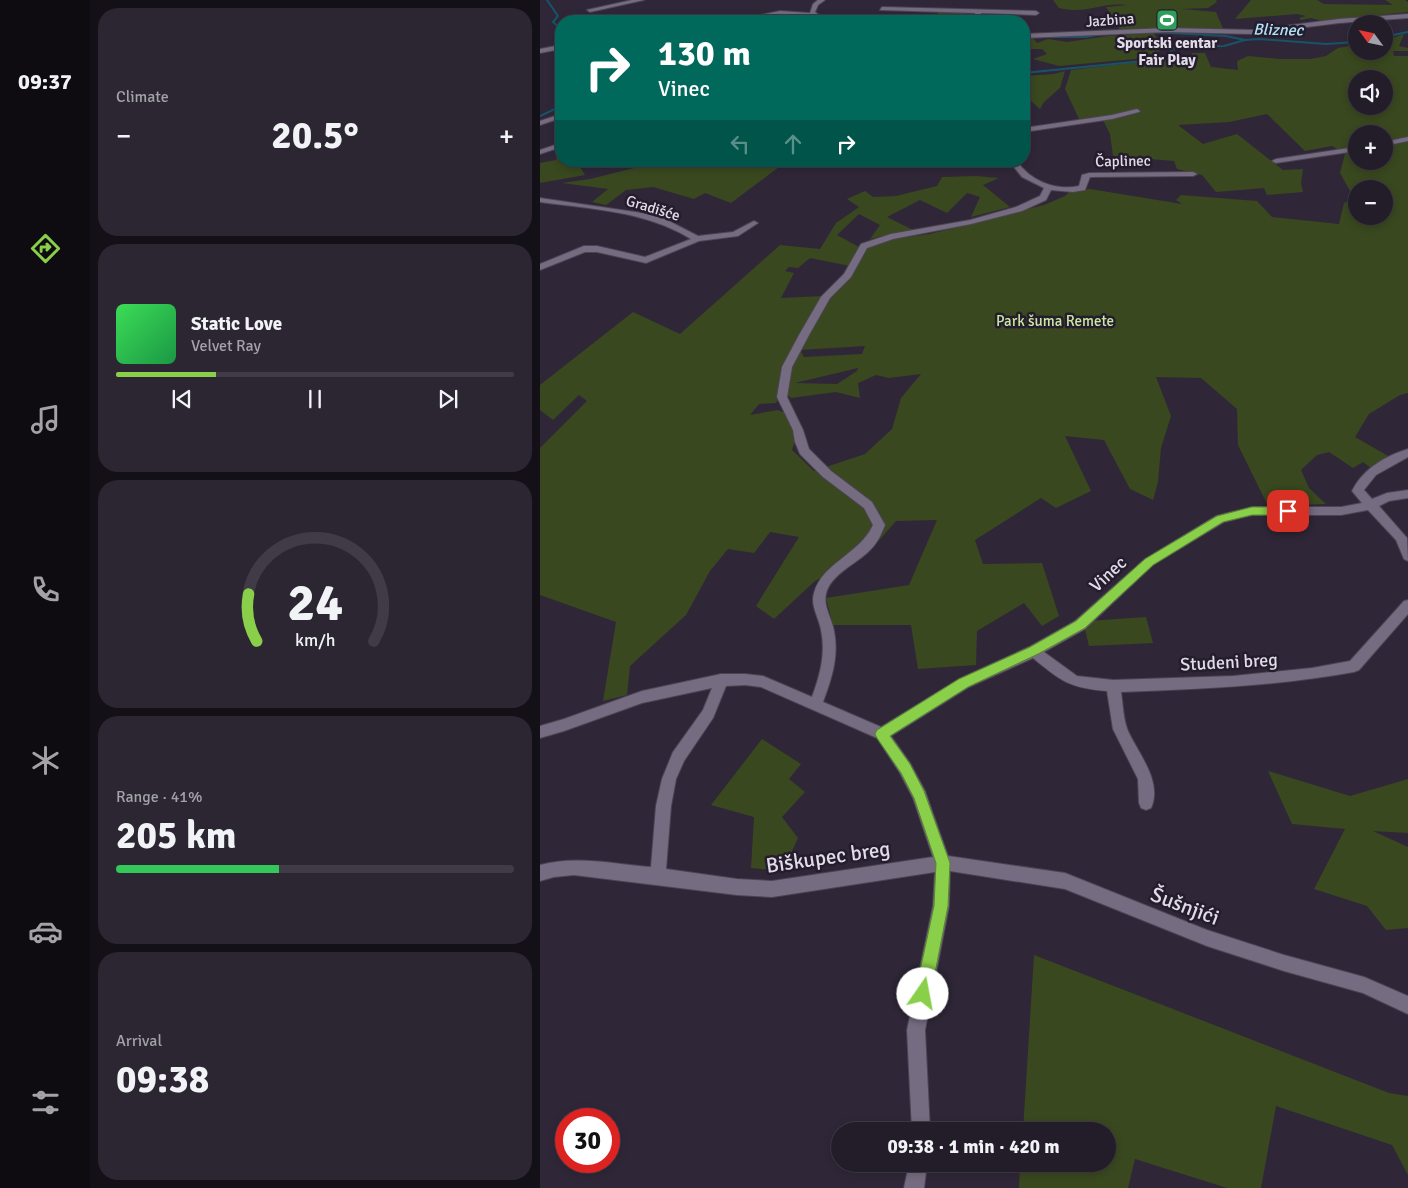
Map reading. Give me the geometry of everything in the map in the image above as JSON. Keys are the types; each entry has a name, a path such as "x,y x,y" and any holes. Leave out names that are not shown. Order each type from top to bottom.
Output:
{"street":[{"path":"590,10 641,0"},
{"path":"813,13 816,4 822,0"},
{"path":"882,9 1036,13"},
{"path":"768,15 780,13 813,13 816,15"},
{"name":"Jazbina","path":"1030,36 1168,30 1253,32 1339,21 1408,16"},
{"path":"540,51 553,48"},
{"path":"1030,129 1112,117 1137,111"},
{"path":"540,123 555,118"},
{"path":"1393,142 1408,139"},
{"path":"540,152 555,148"},
{"path":"1276,161 1348,149"},
{"name":"Čaplinec","path":"1017,167 1020,172 1050,186 1070,190 1077,190 1084,186 1085,177 1088,175 1193,174"},
{"path":"815,706 830,663 829,632 819,601 820,592 832,576 872,542 879,525 868,505 827,474 804,451 798,430 783,401 787,367 826,296 848,274 864,246 891,238 971,222 1019,209 1043,198 1050,186"},
{"name":"Gradišće","path":"540,200 644,217 668,224 697,239 736,234 754,223"},
{"path":"540,267 584,249 597,249 646,260 697,239"},
{"path":"1408,453 1370,473 1360,485 1358,491 1400,538 1408,556"},
{"name":"Vinec","path":"882,734 964,683 1034,651 1080,625 1149,562 1220,519 1252,511 1341,511 1371,505 1386,497 1408,494"},
{"name":"Studeni breg","path":"1034,651 1074,681 1112,686 1234,682 1312,674 1354,666 1408,605"},
{"path":"540,732 635,699 721,680 751,679 763,682 882,734 901,760 920,796 943,863 941,906 916,1030 921,1122"},
{"path":"658,876 662,813 671,772 679,756 703,724 721,680"},
{"path":"1112,686 1120,729 1144,780 1146,803"},
{"name":"Biškupec breg","path":"540,873 554,868 574,868 772,889 943,863"},
{"name":"Šušnjići","path":"943,863 961,864 1065,881 1207,938 1364,985 1408,1005"},
{"path":"914,1188 917,1172"}],"green space":[{"name":"Sportski centar Fair Play","path":"1053,0 1216,0 1217,2 1208,8 1182,9 1216,12 1224,31 1120,30 1106,7 1127,5 1109,5 1069,10 1059,8"},
{"path":"1251,0 1317,0 1324,4 1393,5 1385,0 1405,0 1408,2 1408,12 1380,15 1348,15 1348,18 1323,21 1311,18 1301,20 1299,18 1306,16 1297,14 1235,19"},
{"path":"938,12 966,13 966,15 937,15"},
{"path":"1153,33 1164,45 1158,52 1135,59 1059,66 1033,59 1047,54 1042,49 1030,49 1030,38 1033,38 1037,43 1048,39 1067,42 1108,36"},
{"name":"Park šuma Remete","path":"1404,34 1399,46 1408,48 1408,51 1393,51 1393,38"},
{"name":"Park šuma Remete","path":"1348,46 1348,60 1393,60 1393,51 1394,56 1408,56 1408,393 1400,395 1369,414 1355,437 1390,457 1371,468 1363,462 1353,468 1329,452 1317,455 1301,470 1309,488 1326,504 1268,506 1238,445 1237,409 1201,378 1156,377 1171,416 1161,448 1158,482 1153,500 1130,489 1104,440 1065,436 1091,491 1056,508 1041,498 975,540 983,564 1042,563 1059,616 1042,626 1024,603 977,631 976,665 918,669 911,625 833,625 826,598 909,585 937,520 896,521 868,553 815,581 774,619 756,606 799,537 770,532 754,553 728,549 710,571 686,615 630,666 627,695 603,701 616,622 540,595 540,448 587,401 579,395 553,420 540,410 540,385 633,312 680,334 780,245 820,249 836,223 859,207 847,199 865,191 873,197 896,196 937,186 942,177 976,176 999,178 983,185 1010,207 971,217 980,197 967,193 947,213 920,200 887,217 913,230 870,239 880,225 859,214 837,235 859,247 850,266 810,258 798,268 789,267 785,271 794,273 781,298 823,296 828,301 840,288 865,248 877,241 930,234 1044,205 1065,196 1071,191 1090,189 1182,204 1176,200 1181,195 1257,201 1272,217 1339,224 1344,203 1348,201 1348,225 1393,225 1393,180 1348,180 1348,187 1340,173 1345,154 1332,146 1305,151 1267,114 1229,122 1178,125 1203,144 1237,134 1283,170 1303,169 1301,183 1303,192 1267,195 1264,188 1216,192 1202,175 1177,169 1174,161 1113,156 1110,134 1101,116 1079,119 1065,89 1071,70 1163,59 1191,58 1192,53 1205,53 1211,67 1238,70 1237,61 1248,56 1310,59 1326,56 1338,48","holes":["865,346 862,354 804,357 800,350","858,368 857,371 837,384 795,383","921,374 901,398 892,429 865,454 814,471 792,450 797,434 785,413 778,410 750,415 759,404 776,403 783,392 791,398 836,392 860,398 858,383 876,375 889,378"]},
{"path":"1065,71 1060,88 1044,102 1040,109 1031,101 1030,108 1030,76 1054,74"},
{"path":"555,160 555,167 580,167 585,175 540,183 540,163"},
{"path":"779,167 731,203 705,193 694,199 653,187 626,190 606,205 592,202 608,189 562,183 590,179 634,168"},
{"path":"1146,617 1153,643 1089,646 1084,625 1088,621"},
{"path":"762,739 801,764 789,779 805,792 782,817 798,838 783,871 751,868 754,817 711,805"},
{"path":"1268,771 1350,796 1408,779 1408,833 1373,831 1408,847 1408,928 1386,930 1367,906 1314,889 1345,829 1292,824"},
{"path":"1034,955 1389,1093 1408,1096 1408,1175 1392,1145 1276,1106 1261,1188 1227,1188 1135,1159 1128,1188 1019,1188 1020,1172 1116,1172 1116,1122 1024,1122"}],"waterway":[{"path":"547,0 557,15"},
{"path":"555,20 553,22 555,24"},
{"path":"1153,32 1226,36 1245,40"},
{"name":"Bliznec","path":"1393,35 1408,32"},
{"path":"1046,37 1086,37 1103,34"},
{"name":"Bliznec","path":"1245,40 1259,39 1326,44 1348,43"},
{"name":"Bliznec","path":"1030,72 1153,60 1166,56 1175,47 1224,46 1245,40"},
{"name":"Bliznec","path":"540,116 555,109"}],"place":[{"name":"Sportski centar Fair Play","path":"1167,20"}],"route":[{"path":"923,994 941,906 943,863 920,796 891,745 882,734 964,683 1034,651 1080,625 1149,562 1220,519 1252,511 1288,511"}]}
